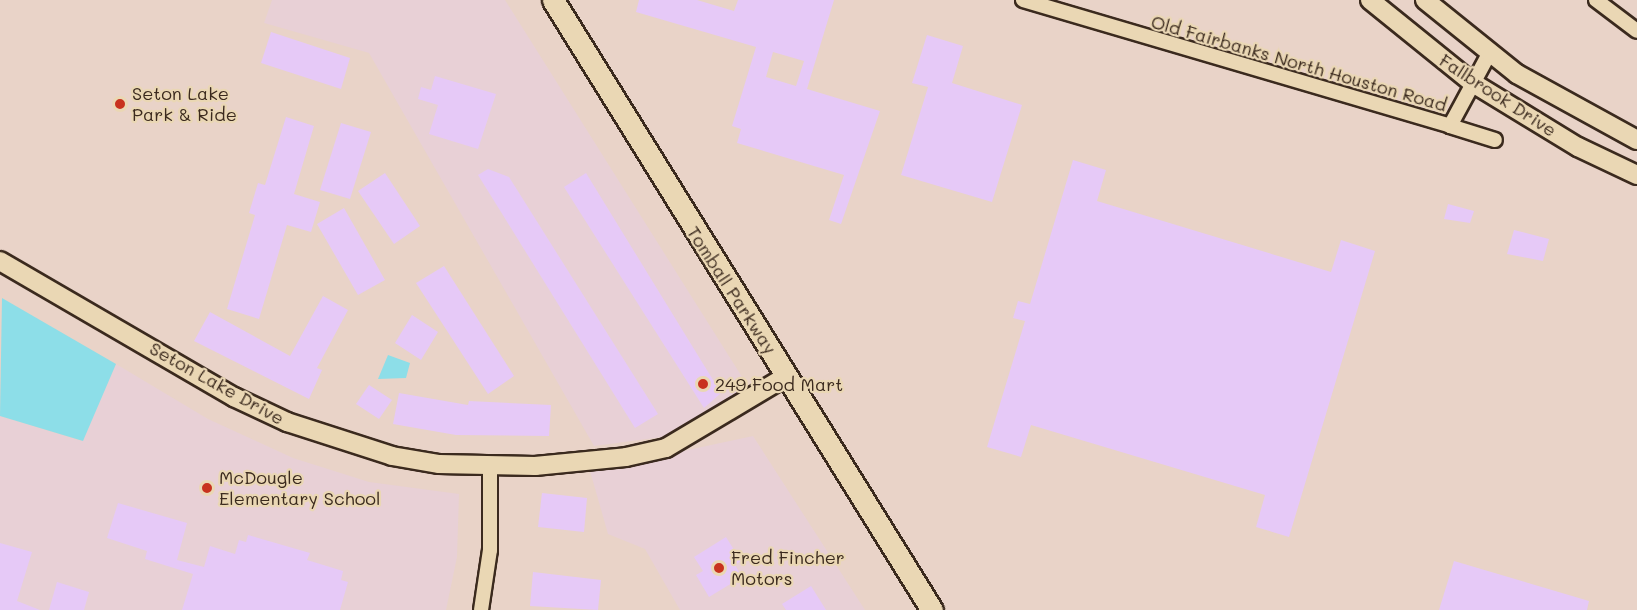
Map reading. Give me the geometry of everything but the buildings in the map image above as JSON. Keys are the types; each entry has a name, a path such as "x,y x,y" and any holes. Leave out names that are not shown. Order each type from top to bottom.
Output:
{"main road":[{"name":"Tomball Parkway","path":"553,0 932,610"}],"street":[{"name":"Old Fairbanks North Houston Road","path":"1023,0 1450,126 1488,54"},
{"name":"Fallbrook Drive","path":"1370,0 1473,83 1578,147 1637,175"},
{"name":"Fallbrook Drive","path":"1425,0 1488,54 1567,104 1637,140"},
{"path":"1596,0 1637,31"},
{"path":"1450,126 1495,140"},
{"name":"Seton Lake Drive","path":"0,261 234,397 287,422 392,456 490,468 594,461 666,448 787,376"},
{"path":"481,610 490,550 490,468"}],"shaded area":[{"path":"272,0 505,0 749,388 677,435 594,446 369,53 264,23"},
{"name":"McDougle Elementary School","path":"116,364 208,419 293,458 369,482 459,494 457,557 446,610 0,610 0,416 82,441"},
{"path":"753,436 865,610 680,610 645,549 608,534 590,471"}],"water":[{"path":"2,298 116,364 83,441 0,416"},
{"path":"388,355 410,363 406,378 378,379"}],"place":[{"name":"Seton Lake Park & Ride","path":"120,104"},
{"name":"249 Food Mart","path":"703,384"},
{"name":"McDougle Elementary School","path":"207,488"},
{"name":"Fred Fincher Motors","path":"719,568"}]}
